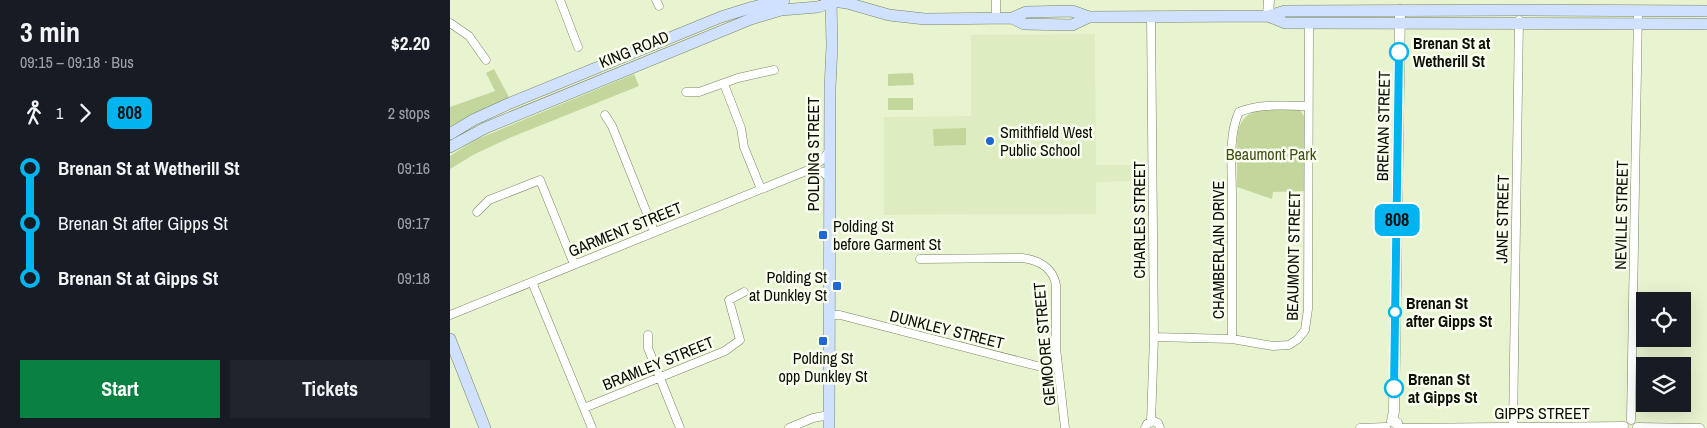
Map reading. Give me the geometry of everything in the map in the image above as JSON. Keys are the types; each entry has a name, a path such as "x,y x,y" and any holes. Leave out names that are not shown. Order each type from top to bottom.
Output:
{"main road":[{"name":"KING ROAD","path":"450,134 473,120 508,104 677,35 745,9 784,0"},
{"name":"KING ROAD","path":"450,147 485,128 751,20 781,10 818,7 829,1"},
{"path":"829,1 847,3 889,15 908,18 1012,18 1024,24 1072,25 1089,17 1268,16 1285,11 1707,11"},
{"name":"POLDING STREET","path":"829,1 832,46 830,88 830,428"},
{"path":"1268,16 1285,23 1707,24"},
{"path":"450,339 485,428"}],"street":[{"path":"560,0 578,47"},
{"path":"996,0 996,18"},
{"path":"1268,16 1269,0"},
{"name":"BRENAN STREET","path":"1393,426 1400,10"},
{"name":"JANE STREET","path":"1513,428 1520,10"},
{"name":"NEVILLE STREET","path":"1631,420 1638,10"},
{"name":"CHARLES STREET","path":"1151,17 1154,337 1151,422"},
{"path":"450,23 468,36 486,60"},
{"name":"BEAUMONT STREET","path":"1154,337 1232,339 1281,346 1294,342 1305,330 1308,309 1309,23"},
{"path":"686,92 698,92 738,78 774,70"},
{"path":"724,84 741,128 744,147 761,190"},
{"name":"CHAMBERLAIN DRIVE","path":"1232,339 1232,171 1235,120 1239,112 1251,107 1308,106"},
{"path":"605,115 612,126 654,231"},
{"name":"GARMENT STREET","path":"450,315 811,169 830,150"},
{"path":"811,169 823,172 830,180"},
{"path":"477,212 488,200 540,180 574,264"},
{"name":"GEMOORE STREET","path":"920,259 1022,258 1036,261 1043,265 1054,277 1056,285 1058,368 1065,428"},
{"path":"532,282 592,428"},
{"name":"BRAMLEY STREET","path":"584,408 725,352 740,340 729,300 744,292"},
{"name":"DUNKLEY STREET","path":"829,315 840,315 1045,368 1058,368"},
{"path":"648,335 648,348 680,428"},
{"path":"790,428 813,418 829,415"},
{"path":"1624,427 1626,422 1631,420 1636,422 1637,428 1700,428"},
{"path":"1145,428 1151,422 1158,423 1160,428"},
{"name":"GIPPS STREET","path":"1360,428 1393,426 1624,427"}],"shaded area":[{"name":"Smithfield West Public School","path":"1095,34 1096,165 1140,165 1140,181 1096,182 1096,214 884,215 884,117 971,116 971,35"}],"green space":[{"path":"494,69 510,99 450,130 450,107 495,91 486,73"},
{"path":"913,73 914,85 888,86 888,74"},
{"path":"634,74 639,86 507,139 473,155 450,169 450,156 475,140"},
{"path":"888,98 913,98 913,110 888,110"},
{"name":"Beaumont Park","path":"1262,109 1300,110 1305,118 1304,191 1273,192 1272,199 1237,187 1238,132 1247,116"},
{"path":"966,128 966,145 934,146 933,129"}],"bus line":[{"name":"808","path":"1394,388 1399,52"}],"place":[{"name":"Brenan St at Wetherill St","path":"1399,52"},
{"name":"Smithfield West Public School","path":"990,141"},
{"name":"Polding St before Garment St","path":"823,235"},
{"name":"Polding St at Dunkley St","path":"837,286"},
{"name":"Brenan St after Gipps St","path":"1395,312"},
{"name":"Polding St opp Dunkley St","path":"823,341"},
{"name":"Brenan St at Gipps St","path":"1394,388"}]}
